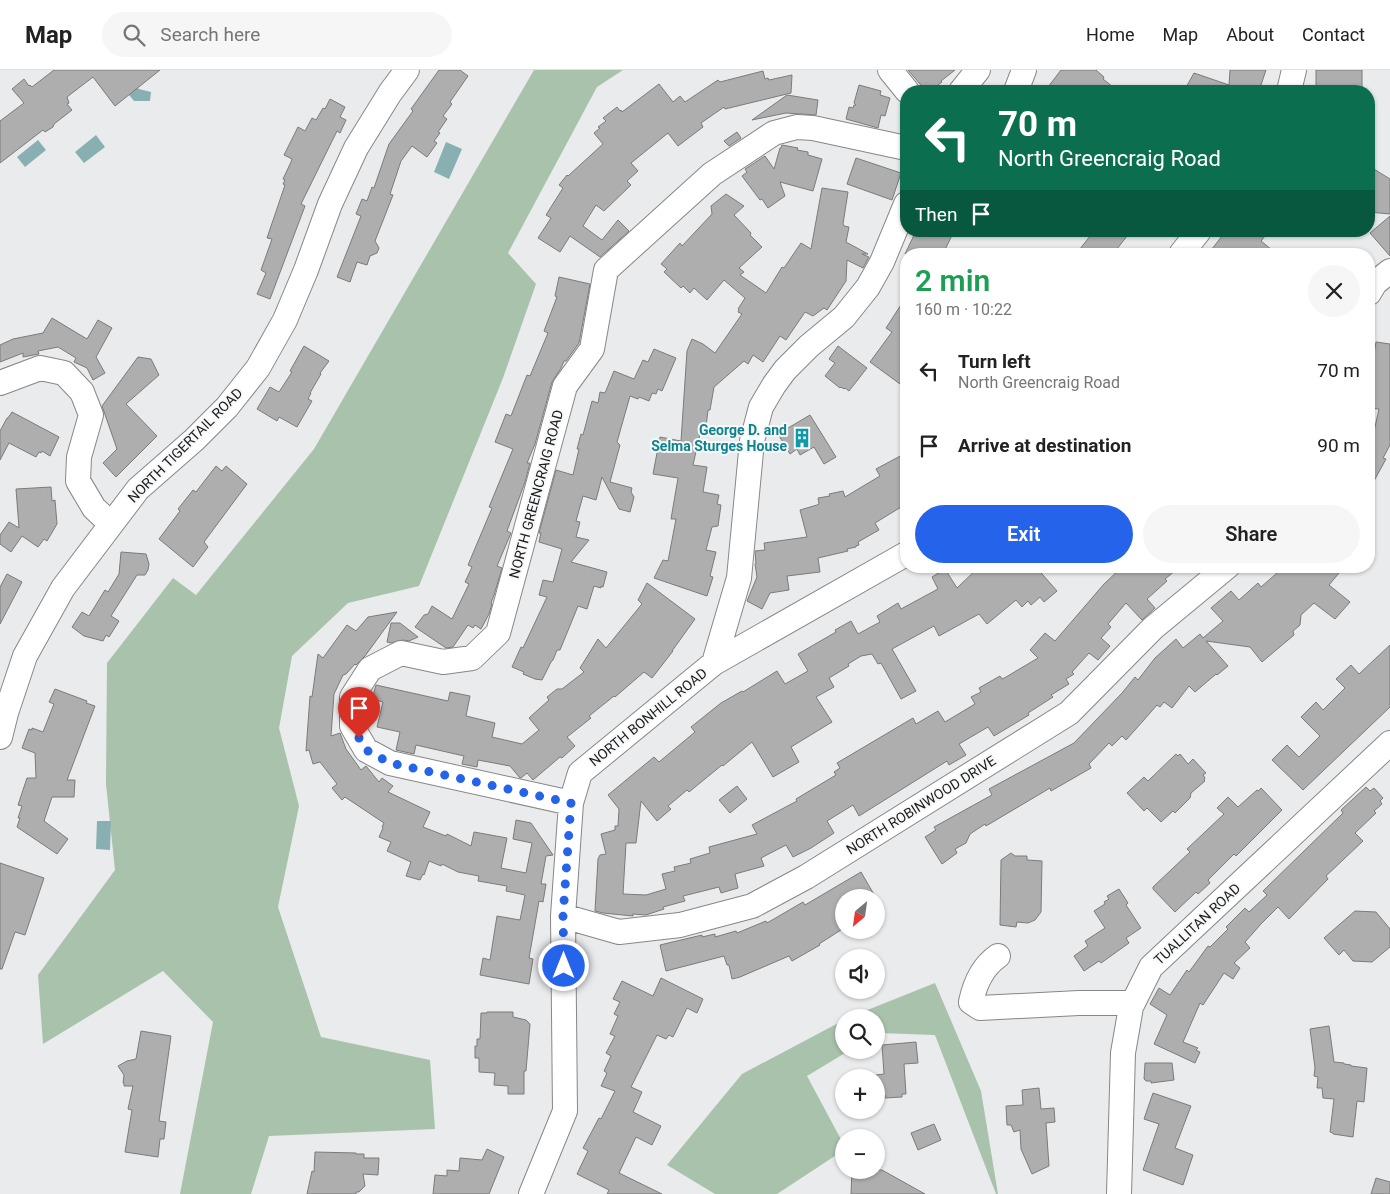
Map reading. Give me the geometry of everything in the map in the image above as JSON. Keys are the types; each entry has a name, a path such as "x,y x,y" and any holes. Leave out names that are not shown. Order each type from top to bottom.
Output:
{"street":[{"name":"NORTH TIGERTAIL ROAD","path":"0,737 25,656 63,588 138,489 194,440 227,407 258,368 285,320 330,204 356,148 390,93 407,70"},
{"path":"890,70 902,85"},
{"path":"967,85 978,70"},
{"path":"1018,85 1024,70"},
{"path":"1291,85 1294,70"},
{"name":"NORTH GREENCRAIG ROAD","path":"571,803 390,763 366,750 352,726 352,697 370,669 401,653 443,662 472,658 498,632 566,386 592,349 606,270 712,174 774,134 797,127 813,128 900,147"},
{"path":"714,663 739,578 752,440 761,407 774,384 785,370 844,317 859,300 882,262 900,218"},
{"path":"1186,248 1194,237"},
{"path":"1375,284 1390,271"},
{"path":"0,383 40,368 64,373 82,392 91,415 79,457 78,481 94,508 111,524"},
{"name":"NORTH BONHILL ROAD","path":"531,1194 565,1111 563,916 571,803 580,773 714,663 900,557"},
{"name":"NORTH ROBINWOOD DRIVE","path":"563,916 619,932 680,925 752,906 806,877 1069,713 1153,628 1220,573"},
{"name":"TUALLITAN ROAD","path":"1119,1194 1123,1053 1131,1007 1151,967 1390,743"},
{"path":"998,956 988,963 973,991 971,1002 980,1008 1133,1002"}],"green space":[{"path":"534,70 623,70 597,87 508,253 536,284 503,378 419,586 348,603 292,656 279,728 299,806 278,907 321,1037 430,1060 435,1129 269,1136 251,1194 180,1194 213,1022 163,971 43,1044 38,975 115,870 106,784 107,663 173,578 196,595 314,449"},
{"path":"935,983 981,1091 998,1194 996,1194 935,1035 885,1033 885,1009 870,1009"},
{"path":"835,1025 835,1059 807,1076 835,1129 835,1156 777,1194 715,1194 667,1165 742,1074"}],"water":[{"path":"134,84 139,89 151,92 150,101 134,101 126,91"},
{"path":"96,135 105,147 84,163 75,152"},
{"path":"38,140 46,150 25,167 17,157"},
{"path":"446,142 462,149 449,179 434,172"},
{"path":"97,821 111,821 110,850 96,849"}],"building":[{"path":"54,70 160,70 115,106 93,77 67,97 69,103 67,104 72,110 54,124 53,127 45,132 43,130 0,163 0,121 24,103 12,89 24,79 32,87"},
{"path":"439,70 460,70 468,76 443,116 447,119 434,141 437,143 427,157 412,146 401,161 390,194 393,195 375,241 379,248 377,253 370,256 367,265 357,262 350,282 337,277 361,216 356,214 362,199 367,201 372,187 374,188 389,144"},
{"path":"908,70 955,70 938,85 921,85"},
{"path":"1061,70 1096,70 1110,85 1050,85"},
{"path":"1230,70 1266,70 1261,85 1229,85"},
{"path":"1316,70 1362,70 1362,85 1316,85"},
{"path":"763,71 765,79 768,78 769,80 792,75 791,93 725,109 724,107 701,123 703,127 678,146 668,133 631,163 638,171 627,181 631,185 604,211 596,205 583,226 602,240 618,220 629,231 600,257 570,236 560,252 538,238 551,218 546,215 563,188 559,185 567,175 603,144 594,133 606,121 603,118 617,107 622,112 659,84 673,102 680,96 685,102 718,80 720,82"},
{"path":"1194,73 1229,85 1187,85"},
{"path":"859,85 881,91 880,95 890,98 885,116 881,115 878,128 846,119 849,107 853,108 856,105 854,103"},
{"path":"787,95 818,100 816,115 786,113 752,120"},
{"path":"330,99 345,107 340,117 346,120 340,133 337,131 301,204 305,206 270,299 257,294 266,273 261,270 272,239 267,238 285,185 283,184 285,180 283,179 292,159 284,155 298,127 305,131 312,118 316,120"},
{"path":"737,132 741,138 729,146 724,141"},
{"path":"782,145 798,148 797,150 808,152 808,155 822,159 813,191 780,182 785,196 768,208 742,176 747,172 745,169 765,156 774,169"},
{"path":"856,158 900,173 892,200 847,184"},
{"path":"1375,170 1390,179 1390,214 1375,213"},
{"path":"822,188 848,192 843,224 849,227 846,242 868,254 862,254 869,257 863,268 847,260 846,281 827,310 824,308 813,316 805,312 786,340 780,336 763,362 753,355 748,364 744,361 714,387 710,410 708,410 705,435 700,434 693,465 707,467 703,492 719,495 717,504 721,505 718,526 712,527 706,550 716,552 710,576 713,577 707,596 654,578 663,560 668,561 676,519 671,519 678,478 653,474 660,437 681,441 687,351 692,339 715,353 742,314 738,312 738,309 745,298 724,280 707,300 694,288 690,293 683,286 681,288 664,272 667,269 661,264 680,243 682,246 712,214 711,206 726,194 744,206 734,215 762,247 739,268 744,272 740,275 766,293 782,267 784,268 801,243 811,249"},
{"path":"1390,216 1390,256 1373,237 1375,229"},
{"path":"913,237 951,237 946,248 908,248"},
{"path":"1089,237 1126,237 1118,248 1081,248"},
{"path":"1221,237 1264,237 1261,241 1270,248 1213,248"},
{"path":"559,277 590,284 579,343 566,361 564,361 552,382 535,444 527,463 530,463 525,482 507,531 511,533 497,566 502,568 489,614 481,629 475,625 473,628 468,625 453,647 446,648 415,627 424,615 428,614 432,606 452,619 469,584 465,582 472,567 468,565 492,508 489,507 513,449 495,442 506,414 511,416 527,375 530,376 548,333 544,331 557,297 555,296"},
{"path":"900,306 900,384 870,362 892,332 886,328"},
{"path":"52,318 87,339 98,320 112,328 96,357 105,373 93,380 87,368 74,362 76,358 58,347 38,351 39,354 23,357 23,353 0,362 0,345 13,339 43,333"},
{"path":"1376,342 1390,344 1390,445 1383,458 1386,459 1375,479 1375,427 1379,409 1375,409"},
{"path":"304,346 329,361 320,373 310,393 308,399 312,401 297,427 279,417 277,421 257,409 270,387 279,392 292,372 290,371"},
{"path":"838,346 867,368 849,391 845,388 840,388 825,376 835,363 829,359"},
{"path":"654,349 676,358 662,391 658,389 656,394 652,393 649,401 630,396 617,442 620,445 610,482 632,488 631,492 634,497 630,512 619,509 602,477 596,500 583,496 576,521 580,522 576,537 589,540 571,562 607,572 603,587 594,586 587,609 578,606 560,650 557,650 542,680 535,679 512,667 547,597 539,595 543,580 553,582 562,549 539,542 541,533 539,533 556,470 573,475 579,449 577,449 581,434 583,435 592,401 598,403 600,392 605,393 614,371 634,379 643,360 648,362"},
{"path":"138,357 151,359 159,375 126,404 157,436 116,477 103,463 117,449 102,406"},
{"path":"12,412 59,437 50,456 42,451 36,457 9,443 0,460 0,431"},
{"name":"George D. and Selma Sturges House","path":"810,415 836,457 824,464 814,447 800,455 797,449 790,454 778,434"},
{"path":"900,456 900,508 875,523 879,530 858,542 859,545 856,547 847,549 848,551 818,558 820,572 787,576 789,590 770,593 762,609 747,601 757,577 755,551 765,550 764,543 807,537 800,510 819,504 818,498 830,496 829,494 843,491 845,497 880,476 876,469"},
{"path":"216,466 222,471 226,466 247,484 204,542 208,547 193,567 159,539 180,511 178,509 193,490 196,492"},
{"path":"51,487 52,501 55,500 57,524 47,541 44,539 38,547 22,536 11,552 0,544 0,535 9,522 19,528 16,489"},
{"path":"121,552 146,554 149,564 148,570 145,575 137,575 111,616 119,621 109,637 106,635 103,641 84,636 72,627 82,612 89,616 105,590 108,592 119,574"},
{"path":"938,573 948,573 957,588 973,573 1041,573 1057,591 1044,602 1040,597 1031,605 1028,601 1022,607 1016,600 987,624 979,614 939,636 934,626 892,649 916,691 901,699 881,663 878,664 872,654 861,656 848,664 849,666 829,678 834,687 816,697 832,722 791,747 799,762 773,777 752,742 689,792 687,790 668,806 671,809 657,821 641,801 636,843 626,843 623,894 646,895 666,889 662,874 675,871 674,867 691,863 690,859 710,853 709,847 757,834 752,825 797,801 796,799 836,775 834,772 840,768 837,763 913,718 916,724 938,711 945,722 975,704 971,697 981,692 979,688 1000,676 1002,679 1006,677 1038,658 1030,650 1045,633 1055,641 1116,573 1172,573 1165,579 1167,581 1147,599 1155,608 1142,620 1126,603 1108,624 1111,627 1101,638 1110,646 1098,660 1089,653 1072,672 1074,674 1066,679 1069,684 1051,695 1053,697 1028,713 1029,715 994,736 988,727 959,744 966,755 949,765 947,761 859,816 853,805 827,821 834,833 811,848 793,857 786,845 761,858 764,866 735,874 738,888 721,893 719,887 683,896 685,901 663,907 664,909 646,915 633,914 633,916 595,911 598,859 600,855 606,854 601,834 615,830 615,826 618,826 619,809 608,795 654,757 659,762 695,732 691,727 721,703 777,671 785,684 808,671 798,654 836,632 835,630 851,621 858,634 880,622 877,616 898,603 901,609 938,589 932,577"},
{"path":"1277,573 1339,573 1329,585 1350,602 1335,619 1314,603 1301,615 1300,625 1293,631 1294,635 1262,662 1250,647 1206,641 1228,666 1195,692 1189,686 1172,708 1164,702 1160,707 1157,705 1126,740 1122,736 1112,746 1109,743 1089,764 1091,768 1051,791 1050,788 970,834 966,843 955,849 957,853 942,864 925,837 936,830 934,827 992,795 989,789 1074,743 1135,677 1138,680 1155,658 1176,639 1183,648 1200,634 1203,638 1223,621 1211,608 1231,591 1239,600 1258,583 1261,587"},
{"path":"7,574 22,582 0,624 0,587"},
{"path":"647,583 695,619 652,678 644,672 589,716 591,718 567,737 575,746 533,780 527,773 520,778 510,766 478,760 477,767 462,764 464,756 416,745 414,754 396,750 400,732 377,727 383,702 372,699 376,685 448,701 450,692 470,696 466,716 495,723 492,737 522,744 539,730 529,718 549,700 547,697 557,689 562,689 584,672 580,668 598,639 606,648 642,604 638,600"},
{"path":"397,612 365,656 343,675 334,694 331,736 340,733 346,749 361,770 366,766 379,782 382,778 393,786 388,792 430,812 423,827 446,836 447,834 471,846 474,832 507,838 501,868 526,873 532,843 513,839 516,820 531,823 553,855 546,856 541,884 546,884 543,902 539,901 529,958 533,959 529,984 480,975 483,958 490,960 497,916 520,920 525,895 506,891 507,886 478,881 479,876 458,872 442,864 441,866 429,861 420,880 406,876 411,862 387,851 391,842 379,837 384,823 345,797 342,800 332,788 337,784 320,762 313,764 309,750 306,751 310,696 312,697 318,654 323,658 347,625 356,631 368,617"},
{"path":"391,623 400,623 418,637 409,641 387,642"},
{"path":"1390,645 1390,707 1303,790 1272,760 1287,745 1299,757 1320,736 1301,717 1316,702 1323,710 1345,688 1336,679 1351,665 1359,674"},
{"path":"55,689 95,706 67,780 75,780 74,797 52,797 44,821 68,839 57,854 17,827 22,806 18,805 27,778 36,778 35,753 22,748 29,729 32,730 32,728 43,732 54,704 49,702"},
{"path":"1176,754 1178,756 1180,754 1188,764 1193,759 1206,773 1203,775 1205,781 1191,793 1190,798 1175,813 1173,811 1161,822 1147,808 1144,811 1127,793 1144,777 1148,781"},
{"path":"737,786 747,799 730,813 719,800"},
{"path":"1366,787 1370,791 1374,788 1383,798 1380,801 1382,804 1374,811 1376,813 1355,833 1363,841 1326,876 1328,879 1289,919 1278,907 1245,942 1250,948 1234,963 1240,968 1233,979 1224,973 1203,1005 1200,1003 1183,1042 1198,1048 1196,1050 1200,1052 1195,1063 1154,1044 1167,1015 1150,1004 1159,988 1170,995 1187,970 1189,972 1208,946 1210,947 1228,929 1226,927 1245,908 1249,912 1267,895 1263,891 1343,813 1341,810"},
{"path":"1261,788 1282,810 1236,856 1234,854 1208,880 1210,883 1198,894 1196,892 1175,912 1153,887 1190,852 1187,849 1224,814 1217,808 1228,797 1238,807"},
{"path":"1011,853 1015,856 1027,856 1027,860 1042,861 1041,912 1035,920 1028,923 1017,922 1016,927 1000,925 1001,860"},
{"path":"0,863 44,878 25,935 15,932 2,969 0,969"},
{"path":"861,872 871,889 835,889 835,934 792,961 789,956 732,979 729,965 727,965 724,956 666,971 660,945 702,935 702,937 715,934 715,937 736,931 737,933 766,921 767,923 803,902 805,905"},
{"path":"1119,889 1128,903 1126,905 1141,928 1126,938 1129,943 1101,963 1099,961 1084,971 1074,956 1088,946 1085,941 1105,928 1094,911 1105,904 1104,902 1109,899 1107,896"},
{"path":"1355,911 1376,912 1390,929 1390,947 1372,962 1353,961 1344,950 1339,955 1324,938"},
{"path":"661,978 703,999 697,1013 687,1008 673,1037 669,1035 666,1039 657,1035 631,1087 642,1092 633,1112 661,1126 652,1145 636,1137 619,1173 662,1194 607,1194 609,1190 577,1174 588,1151 583,1148 615,1091 601,1086 607,1073 604,1071 611,1056 606,1053 615,1036 610,1034 618,1016 614,1014 620,1002 613,999 622,981 653,996"},
{"path":"513,1012 513,1017 526,1020 530,1024 526,1071 524,1071 524,1094 508,1094 508,1086 494,1085 495,1073 479,1072 479,1058 475,1058 475,1046 477,1046 477,1039 480,1039 481,1013"},
{"path":"1329,1026 1334,1062 1367,1068 1364,1102 1357,1101 1353,1137 1330,1132 1334,1099 1323,1098 1322,1088 1317,1088 1318,1077 1314,1076 1315,1068 1310,1029"},
{"path":"141,1031 171,1036 159,1121 166,1122 164,1139 160,1139 158,1157 125,1152 132,1110 128,1109 133,1086 124,1086 124,1075 118,1066 136,1059"},
{"path":"916,1042 918,1063 904,1064 906,1094 902,1094 902,1097 885,1098 885,1069 883,1059 885,1059 885,1045"},
{"path":"1145,1063 1172,1063 1174,1080 1151,1083 1151,1081 1146,1081 1144,1079"},
{"path":"1039,1088 1041,1109 1054,1108 1055,1122 1046,1123 1049,1166 1032,1174 1021,1149 1020,1130 1014,1132 1011,1125 1007,1125 1006,1106 1023,1105 1022,1090"},
{"path":"1153,1093 1191,1106 1175,1148 1193,1155 1183,1185 1143,1170 1159,1124 1144,1119"},
{"path":"934,1124 941,1140 918,1150 911,1133"},
{"path":"487,1149 504,1157 489,1194 433,1194 435,1175 447,1176 447,1170 459,1171 460,1158 482,1160"},
{"path":"315,1152 356,1153 364,1154 364,1158 379,1158 378,1175 363,1174 365,1186 356,1194 307,1194 312,1171 314,1172"},
{"path":"885,1172 925,1194 851,1194 852,1179 885,1179"},
{"path":"1376,1178 1390,1182 1390,1194 1371,1194"}],"place":[{"name":"George D. and Selma Sturges House","path":"802,438"}],"route":[{"path":"359,738 366,750 390,763 571,803 563,916 564,966"}]}
